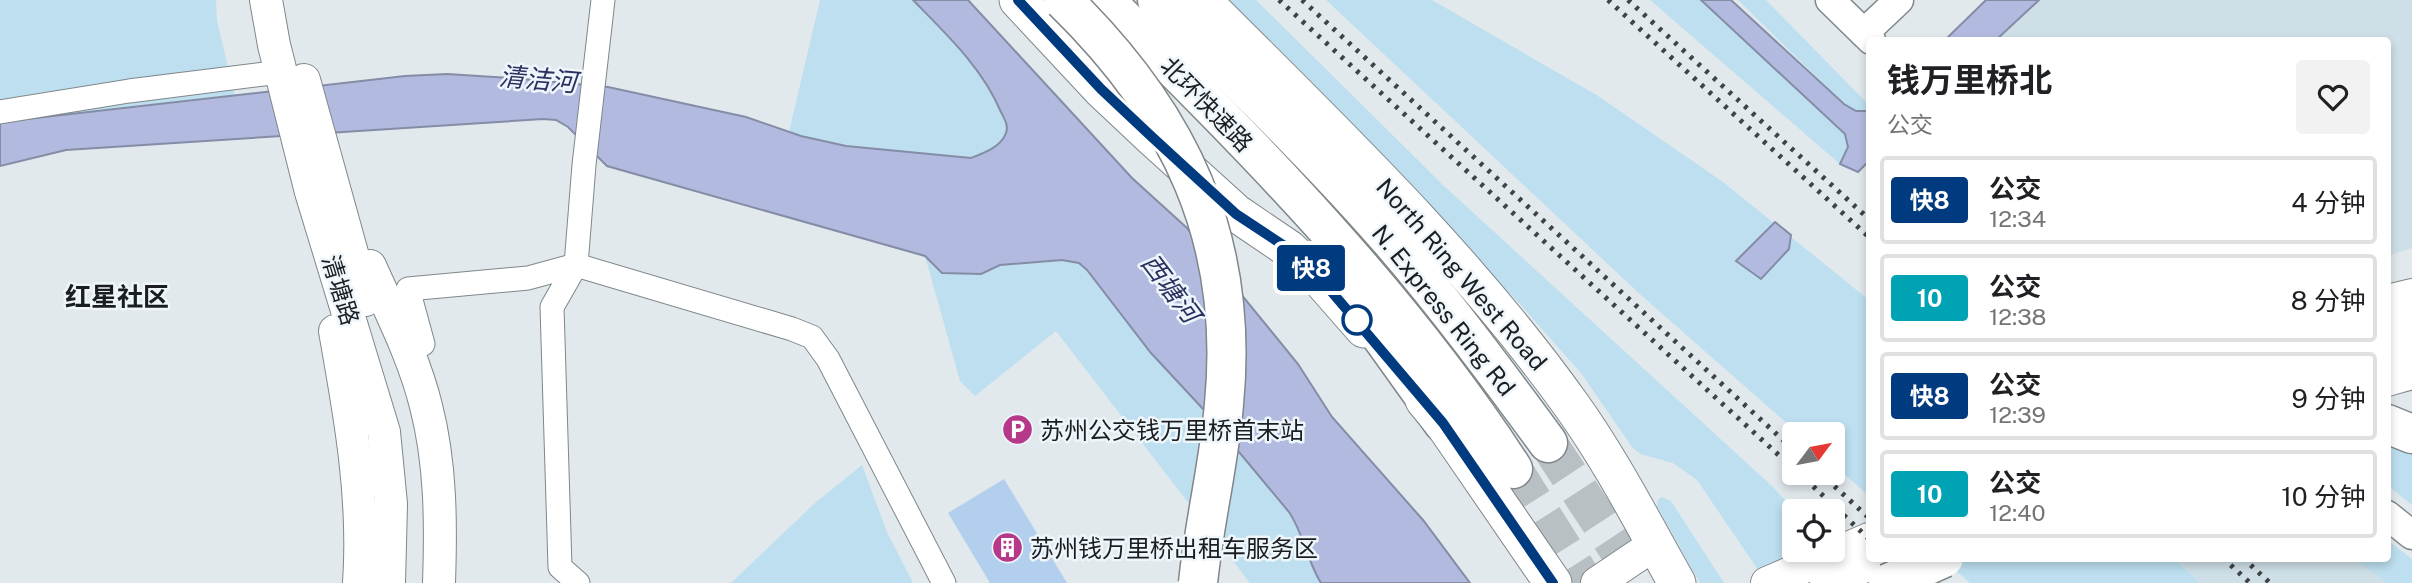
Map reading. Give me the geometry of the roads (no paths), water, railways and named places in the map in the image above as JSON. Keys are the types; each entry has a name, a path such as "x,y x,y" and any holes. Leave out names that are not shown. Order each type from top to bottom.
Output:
{"highway":[{"path":"1063,0 1129,72 1168,129 1193,181 1218,260 1226,312 1226,379 1198,583"},
{"path":"1098,0 1171,91 1295,223 1361,308 1443,423"},
{"name":"N. Express Ring Rd","path":"1105,0 1309,208 1363,269 1467,402 1513,469"},
{"name":"N. Express Ring Rd","path":"1157,0 1336,180 1392,242 1548,443"},
{"path":"2391,426 2412,434"},
{"path":"1861,583 1899,562"},
{"path":"1888,583 1935,562"}],"main road":[{"name":"清塘路","path":"266,0 309,137 392,431 408,504 407,583"},
{"name":"清塘路","path":"287,0 289,79"},
{"path":"1018,0 1101,89 1318,291 1351,328 1431,433 1536,583"},
{"name":"North Ring West Road","path":"1202,0 1359,157 1455,259 1541,364 1623,484 1677,583"},
{"path":"323,190 407,348 426,405 433,444 440,522 439,583"},
{"path":"323,190 361,514 359,583"},
{"path":"1236,214 1289,249 1314,271 1443,423 1553,583"},
{"path":"2391,300 2412,295"},
{"path":"2391,327 2412,322"},
{"path":"2391,352 2412,346"},
{"path":"2391,379 2412,373"},
{"name":"清塘路","path":"389,583 392,431"},
{"path":"1767,583 1866,541"},
{"path":"1597,583 1655,544"},
{"path":"1826,583 1875,562"}],"street":[{"path":"578,583 560,567 552,307 576,265 584,165 603,0"},
{"path":"1830,0 1868,37 1899,0"},
{"path":"0,112 130,91 289,79"},
{"path":"407,348 423,344 408,289 528,278 576,265 811,337 828,359 944,583"},
{"path":"2391,518 2412,536"}],"water":[{"name":"西塘河","path":"913,0 968,0 1132,178 1187,228 1298,364 1332,417 1423,520 1470,583 1321,583 1289,512 1204,410 1151,353 1079,263 1062,260 1000,265 981,274 942,273 925,256 607,166 568,127 556,120 66,150 0,166 0,122 405,76 447,74 608,87 746,117 801,136 846,146 971,158 986,152 1004,138 1007,125 974,66"},
{"path":"1701,0 1731,0 1844,104 1856,111 1866,111 1866,164 1858,172 1840,164 1848,147 1845,134"},
{"path":"1986,0 2039,0 1999,37 1948,37"},
{"path":"1775,222 1791,235 1789,249 1761,279 1736,261"}],"tunnel":[{"path":"1548,443 1640,583"},
{"path":"1513,469 1585,583"}],"railway":[{"path":"1279,0 1782,458"},
{"path":"1302,0 1782,439"},
{"path":"1608,0 1866,234"},
{"path":"1628,0 1866,216"},
{"path":"1812,485 1866,536"},
{"path":"1833,485 1866,515"},
{"path":"1894,562 1916,583"},
{"path":"1918,562 1941,583"},
{"path":"2227,562 2250,583"},
{"path":"2247,562 2270,583"}],"place":[{"name":"苏州公交钱万里桥首末站","path":"1017,430"},
{"name":"苏州钱万里桥出租车服务区","path":"1007,548"}],"district":[{"name":"红星社区","path":"117,296"}],"water label":[{"name":"清洁河","path":"538,79"}]}
